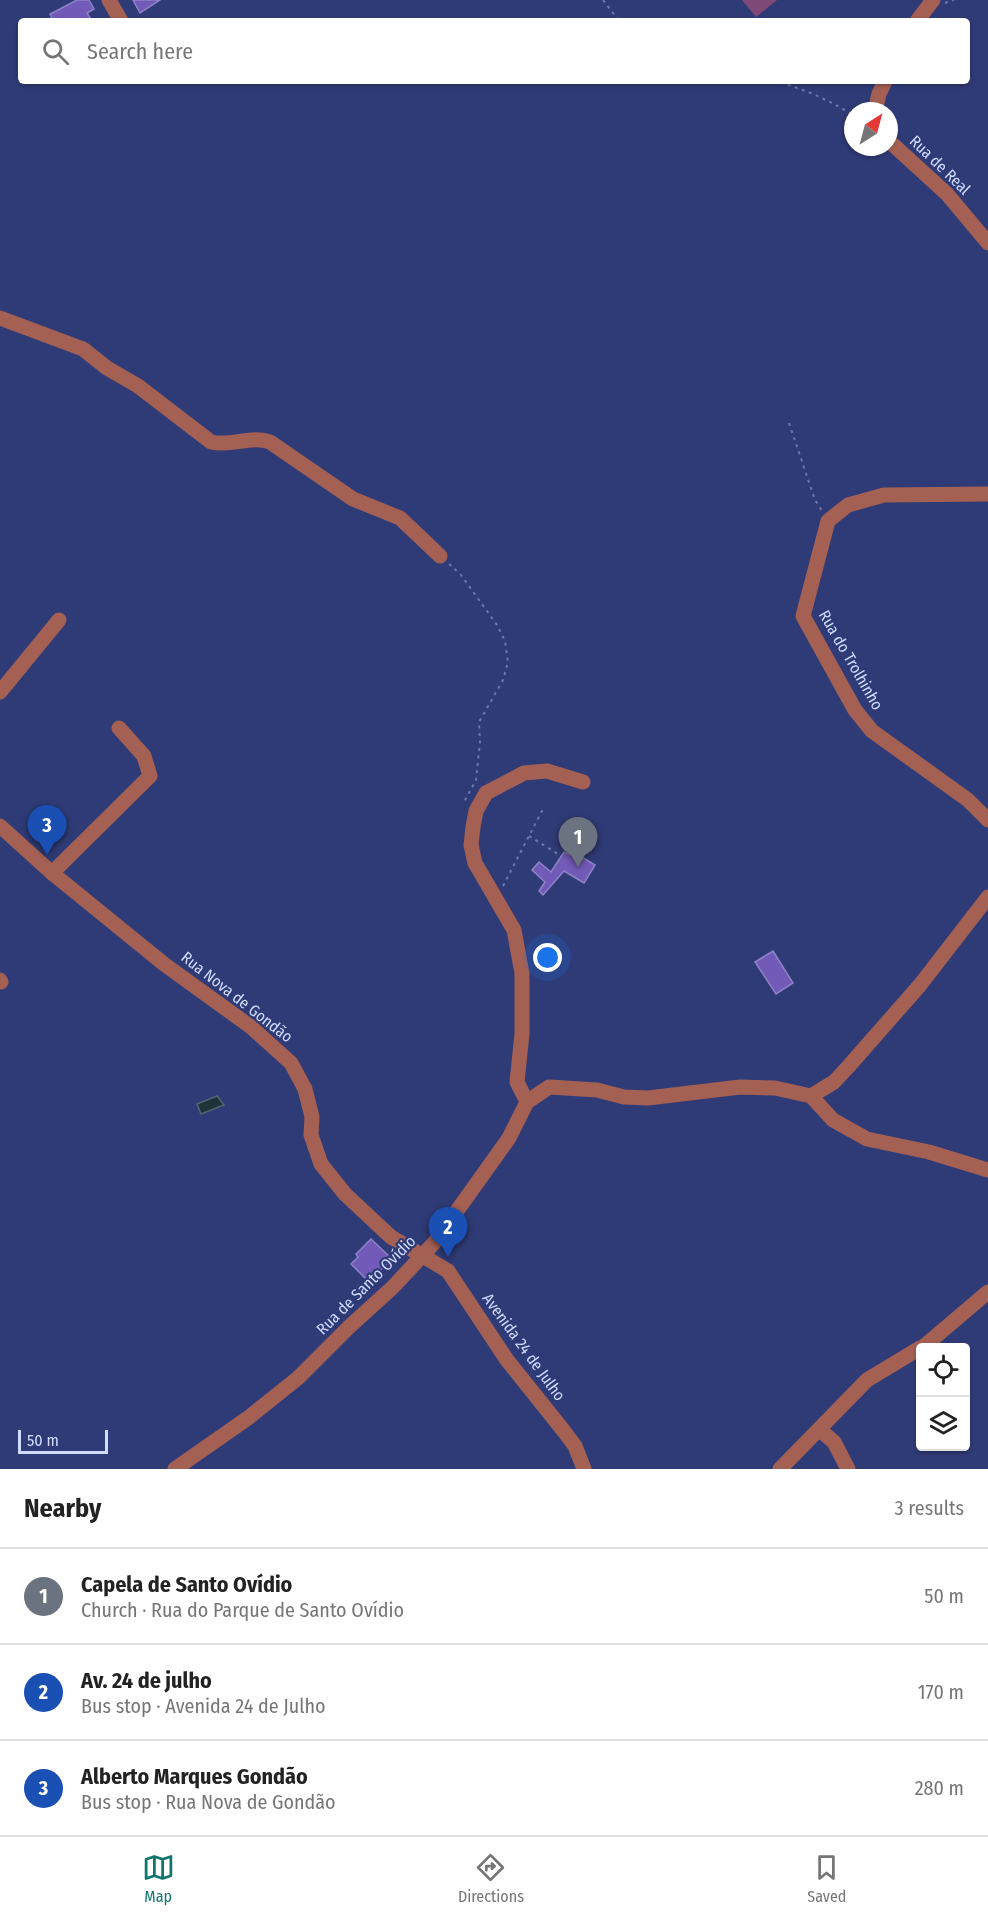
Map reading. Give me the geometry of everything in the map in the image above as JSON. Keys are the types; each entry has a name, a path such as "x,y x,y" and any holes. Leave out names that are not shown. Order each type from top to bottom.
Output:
{"street":[{"path":"109,0 118,18"},
{"path":"912,18 916,0"},
{"path":"919,18 933,0"},
{"path":"877,102 884,84"},
{"name":"Rua de Real","path":"898,149 947,194 988,243"},
{"path":"0,318 83,349 107,368 138,386 211,442 223,445 258,438 270,442 353,499 399,518 440,556"},
{"path":"828,521 848,505 884,495 988,494"},
{"name":"Rua do Trolhinho","path":"828,521 803,616 855,710 872,732 968,800 988,820"},
{"path":"0,692 59,621"},
{"path":"52,873 150,776 144,756 119,728"},
{"path":"584,782 547,771 524,772 486,793 476,811 471,845 476,863 514,930 522,973 522,1034 517,1082 527,1102 549,1087 597,1090 624,1097 648,1098 740,1087 776,1088 811,1096 833,1120 867,1139 929,1152 988,1170"},
{"name":"Rua Nova de Gondão","path":"0,826 52,873 164,964 250,1027 291,1063 305,1089 312,1117 311,1135 321,1164 345,1194 383,1229 423,1256"},
{"path":"811,1096 834,1082 856,1058 920,985 988,897"},
{"name":"Rua de Santo Ovídio","path":"175,1469 248,1418 298,1378 423,1256 509,1138 527,1102"},
{"name":"Avenida 24 de Julho","path":"423,1256 448,1271 507,1360 575,1446 584,1469"},
{"path":"927,1343 988,1292"},
{"path":"780,1469 867,1380 916,1351"},
{"path":"820,1430 834,1442 848,1469"}],"path":[{"path":"603,0 617,18"},
{"path":"787,84 829,100 844,109"},
{"path":"789,423 815,500 828,521"},
{"path":"440,556 461,575 497,625 505,641 508,662 503,680 479,722 480,742 476,780 465,797 464,805"},
{"path":"496,899 543,809"},
{"path":"529,836 558,854"}],"shaded area":[{"path":"742,0 777,0 756,17"},
{"path":"217,1096 224,1105 201,1114 197,1104"}],"building":[{"path":"77,0 89,0 94,9 87,13 90,18 52,18 50,14"},
{"path":"133,0 160,0 140,13"},
{"path":"572,851 595,865 584,883 564,871 543,895 539,891 545,882 532,870 539,862 551,872 564,852 570,855"},
{"path":"773,951 793,983 776,994 755,962"},
{"path":"371,1239 392,1259 369,1282 351,1264 358,1257 356,1254"}],"place":[{"name":"Alberto Marques Gondão","path":"47,855"},
{"name":"Capela de Santo Ovídio","path":"578,867"},
{"name":"Av. 24 de julho","path":"448,1257"}]}
